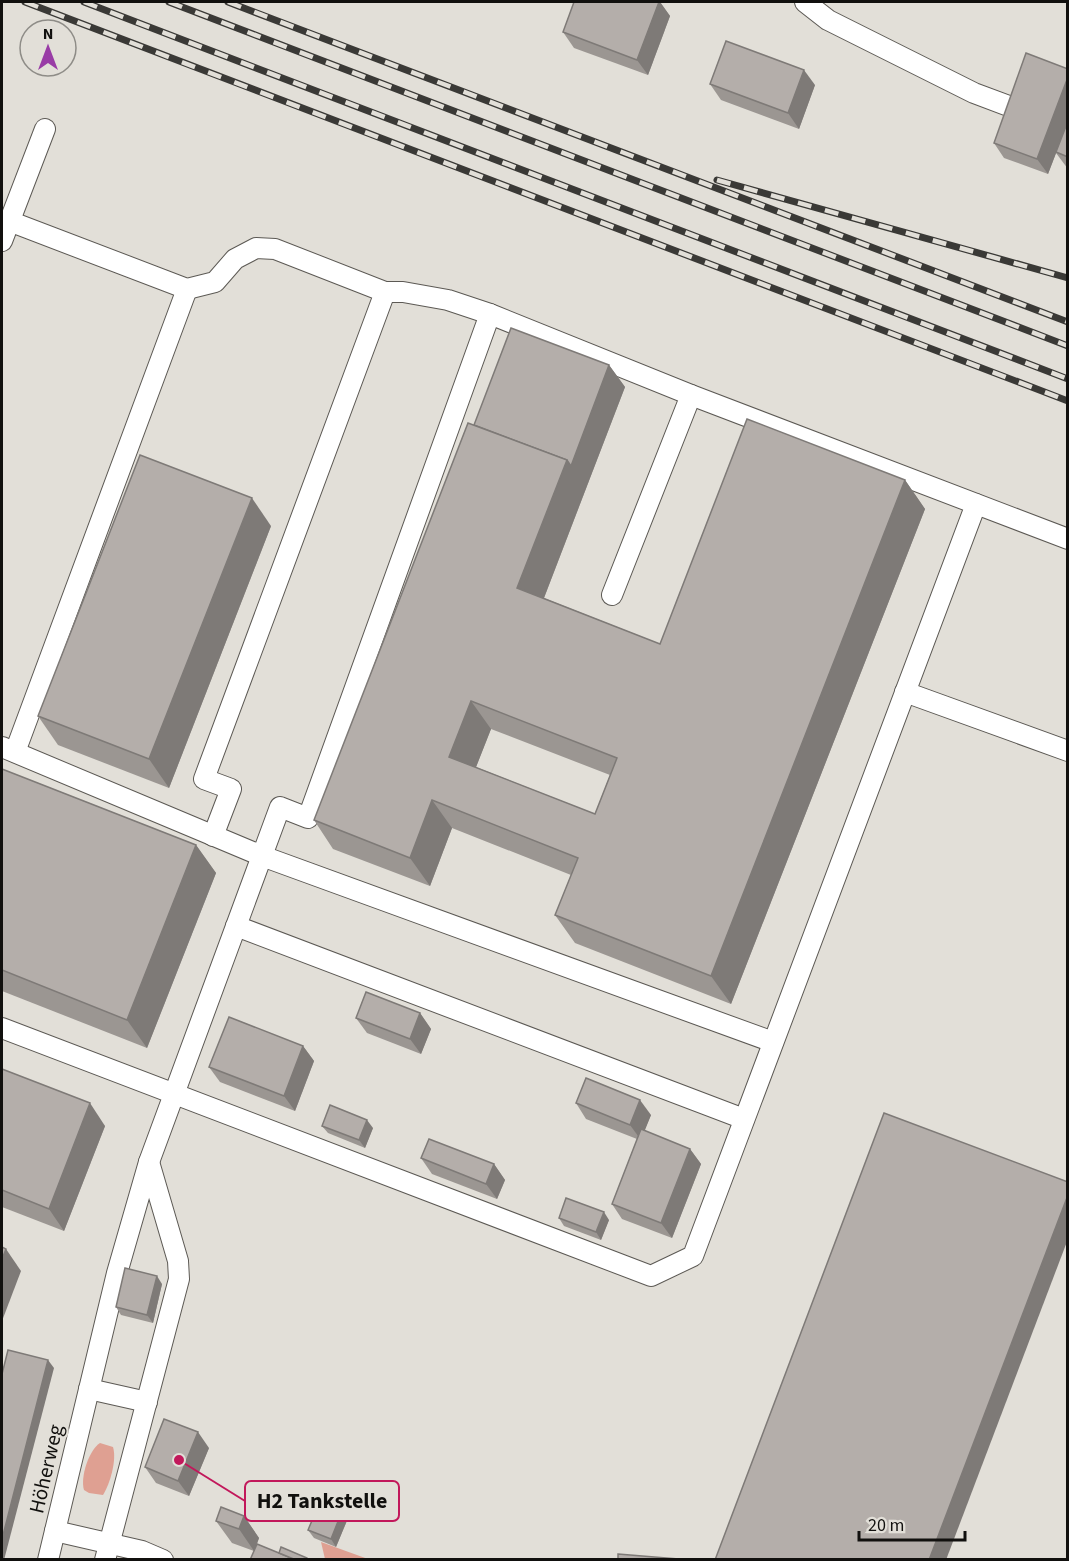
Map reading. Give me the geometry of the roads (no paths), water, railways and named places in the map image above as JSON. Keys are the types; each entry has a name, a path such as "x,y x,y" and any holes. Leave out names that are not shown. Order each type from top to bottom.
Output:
{"lane":[{"path":"805,2 828,20 974,93 1022,111"},
{"path":"2,241 45,129"},
{"path":"9,221 187,289 214,282 235,259 256,248 275,249 302,258 385,292 403,292 448,300 490,314 691,395 1068,539"},
{"path":"187,289 8,750 262,856 773,1042"},
{"path":"213,836 231,789 204,779 385,292"},
{"name":"Höherweg","path":"48,1560 117,1273 149,1162 280,807 308,818 490,314"},
{"path":"612,595 691,395"},
{"path":"2,1028 651,1276 693,1256 976,504"},
{"path":"905,692 1068,751"},
{"path":"236,926 744,1119"},
{"path":"107,1552 178,1279 178,1261 149,1162"},
{"path":"89,1389 147,1402"},
{"path":"55,1531 107,1552 163,1560"}],"railway":[{"path":"25,2 1068,401"},
{"path":"84,2 1068,379"},
{"path":"169,2 1068,346"},
{"path":"228,2 1068,322"},
{"path":"717,180 1068,278"}],"place":[{"name":"H2 Tankstelle","path":"179,1460"}]}
